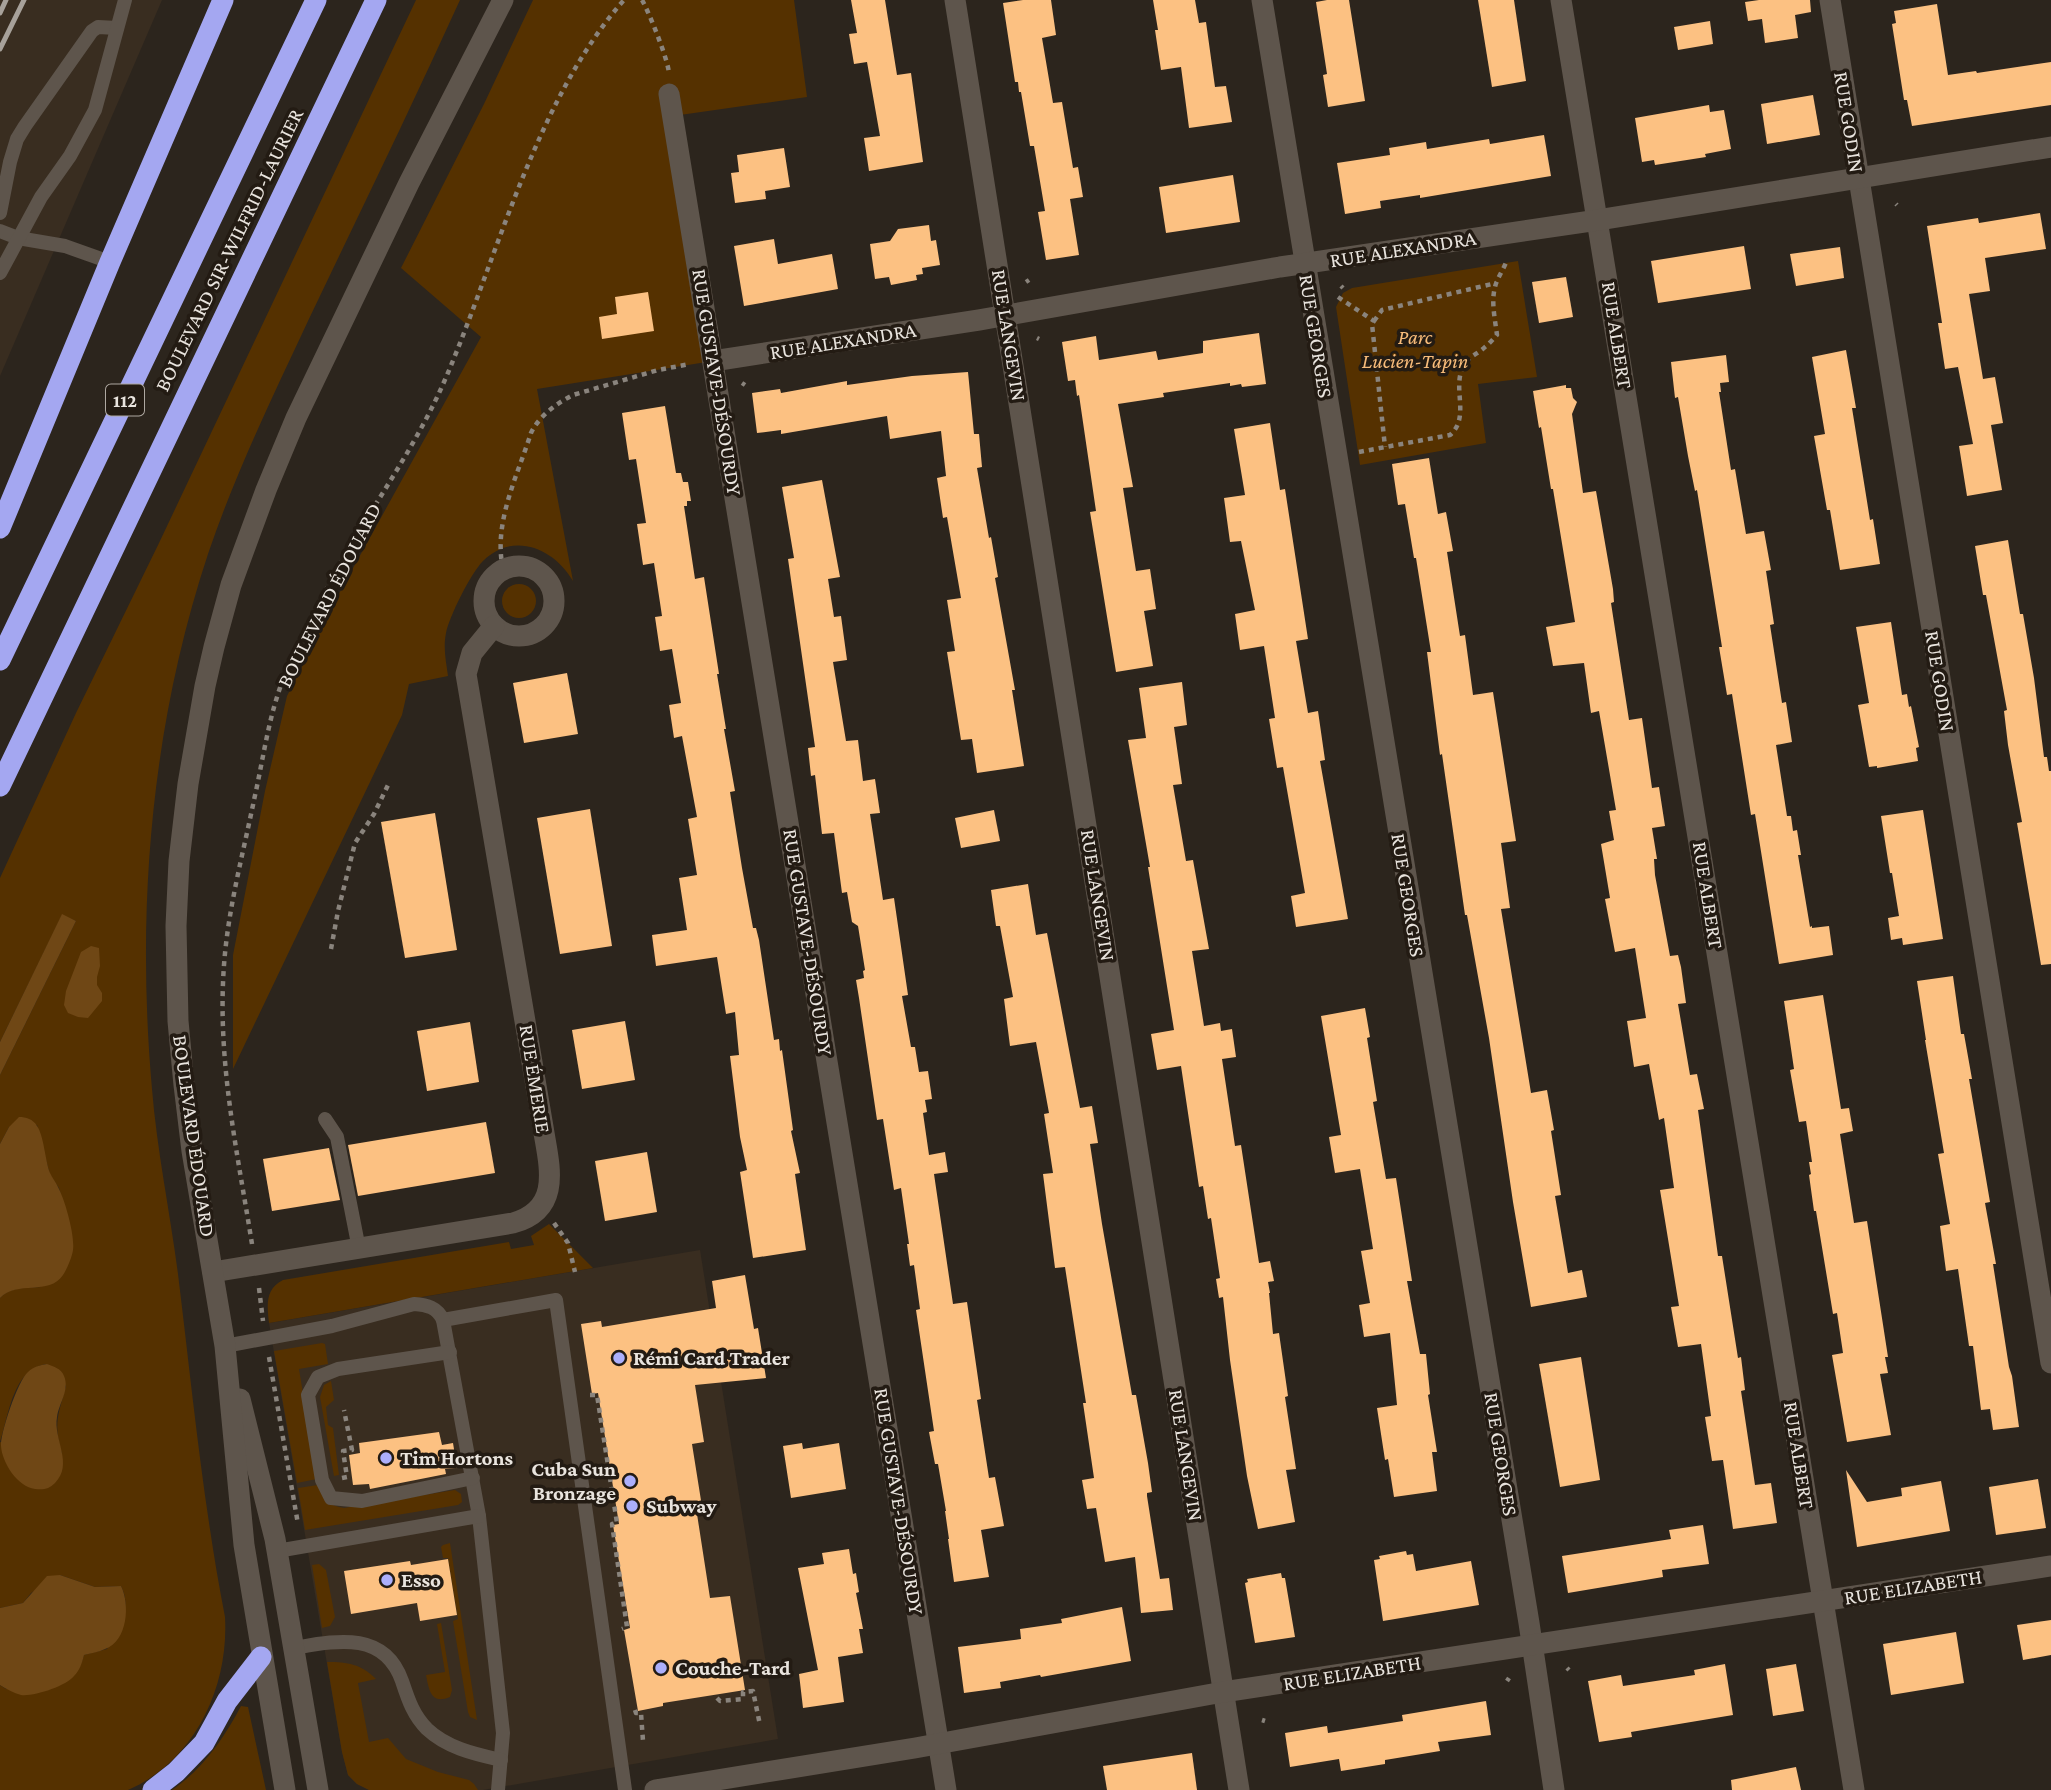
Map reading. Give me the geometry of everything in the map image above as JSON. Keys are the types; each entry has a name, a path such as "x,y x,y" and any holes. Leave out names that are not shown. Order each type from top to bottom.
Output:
{"highway":[{"path":"0,528 222,0"},
{"name":"BOULEVARD SIR-WILFRID-LAURIER","path":"0,660 316,0"},
{"name":"BOULEVARD SIR-WILFRID-LAURIER","path":"0,786 376,0"},
{"path":"153,1790 176,1772 204,1743 227,1702 261,1657"}],"street":[{"name":"BOULEVARD ÉDOUARD","path":"433,134 487,0"},
{"name":"BOULEVARD ÉDOUARD","path":"285,1790 244,1545 225,1346 186,1105 178,1021 176,954 177,892 183,826 192,753 205,686 231,585 275,467 433,134 503,0"},
{"name":"RUE LANGEVIN","path":"955,0 1239,1790"},
{"name":"RUE GEORGES","path":"1262,0 1554,1790"},
{"name":"RUE ALBERT","path":"1562,0 1854,1790"},
{"name":"RUE GODIN","path":"1830,0 2051,1363"},
{"name":"RUE GUSTAVE-DÉSOURDY","path":"669,94 946,1790"},
{"name":"RUE ALEXANDRA","path":"713,361 1304,264 2051,147"},
{"path":"520,565 532,568 542,574 552,588 554,606 547,622 538,631 527,635 510,635 494,626 485,610 484,598 490,581 503,569 520,565"},
{"name":"RUE ÉMERIE","path":"213,1272 359,1250 520,1221 540,1208 550,1187 550,1169 466,674 472,653 494,626"},
{"name":"BOULEVARD ÉDOUARD","path":"225,1346 249,1431 277,1551 318,1790"},
{"name":"RUE ELIZABETH","path":"655,1790 938,1744 1223,1692 2051,1566"}],"lane":[{"path":"0,273 41,197 70,156 95,110 125,0"},
{"path":"0,214 10,162 17,139 25,126 92,31 98,27 117,28"},
{"path":"0,231 18,238 65,246 110,262"},
{"path":"325,1119 337,1138 359,1250"},
{"path":"443,1320 556,1300 625,1790"},
{"path":"225,1346 332,1326 414,1304 439,1312 450,1352 479,1516 503,1733 498,1790"},
{"path":"450,1352 338,1369 318,1377 308,1395 322,1480 331,1498 362,1500 473,1478"},
{"path":"277,1551 479,1516"},
{"path":"295,1648 346,1640 372,1647 391,1661 398,1672 411,1708 428,1730 452,1746 501,1760"}],"path":[{"name":"BOULEVARD ÉDOUARD","path":"251,1240 224,1067 223,969 228,927 273,709 286,673 346,553 416,439 436,401 522,182 554,109 595,39 624,0"},
{"path":"642,0 669,69"},
{"path":"1358,452 1450,435 1457,429 1460,422 1462,366 1497,335 1493,299 1496,284 1507,260"},
{"path":"1385,447 1372,324 1381,310 1496,284"},
{"path":"1338,297 1374,321"},
{"path":"503,569 499,550 502,519 531,433 539,420 573,395 690,363"},
{"path":"331,949 355,843 374,814 390,780"},
{"path":"552,1221 568,1243 575,1272"},
{"path":"261,1301 264,1325"},
{"path":"269,1353 299,1531"},
{"path":"589,1384 591,1396 597,1395"},
{"path":"593,1401 597,1395"},
{"path":"597,1395 617,1523"},
{"path":"334,1479 347,1477 343,1451 352,1450 344,1410"},
{"path":"611,1519 617,1523"},
{"path":"617,1523 611,1524 625,1625 622,1628 624,1640"},
{"path":"717,1698 720,1701 743,1699 743,1692 753,1691 760,1726"},
{"path":"634,1701 636,1713 641,1713 643,1741"}],"shaded area":[{"path":"0,0 162,0 0,376"},
{"path":"62,914 76,921 0,1075 0,1042"},
{"path":"91,946 99,948 97,985 102,993 102,1001 88,1018 78,1017 68,1013 64,1005 66,991 81,952"},
{"path":"19,1117 31,1120 39,1130 50,1173 66,1209 73,1250 66,1270 57,1281 41,1287 15,1290 0,1298 0,1144 9,1127"},
{"path":"700,1250 778,1739 483,1790 369,1790 357,1784 348,1775 342,1752 269,1323"},
{"path":"47,1364 61,1371 66,1381 57,1425 63,1468 53,1485 38,1489 17,1479 8,1467 1,1446 3,1430 19,1385 32,1369"},
{"path":"60,1575 95,1587 121,1586 126,1602 123,1630 113,1645 84,1655 82,1664 70,1680 41,1693 26,1695 10,1691 0,1685 0,1608 23,1603 47,1576"}],"green space":[{"path":"416,0 460,0 281,379 230,495 208,554 189,619 161,751 148,886 147,1021 157,1135 178,1274 204,1489 225,1617 221,1669 214,1695 189,1741 172,1761 152,1777 128,1790 0,1790 0,1685 6,1689 43,1688 63,1683 79,1668 84,1655 107,1649 123,1618 125,1603 121,1586 95,1587 60,1575 31,1593 23,1603 0,1608 0,1442 0,1298 13,1290 40,1287 72,1236 59,1188 50,1175 37,1125 9,1127 0,1144 0,1075 76,921 62,915 0,1042 0,878","holes":["47,1364 66,1386 57,1427 62,1454 0,1442 14,1394 20,1383 36,1367"]},
{"path":"533,0 794,0 807,97 673,116 713,361 537,389 573,581 565,569 544,552 520,545 495,552 478,567 461,596 446,633 448,676 409,684 402,715 233,1069 233,955 265,791 287,696 342,588 481,337 401,268"},
{"name":"Parc Lucien-Tapin","path":"1518,261 1537,377 1478,384 1486,443 1360,465 1336,307 1343,293 1352,288"},
{"path":"519,584 531,589 536,601 531,613 519,618 507,613 502,601 507,589"},
{"path":"549,1224 593,1268 269,1323 270,1293 283,1280 509,1242 511,1249 534,1245 531,1236"},
{"path":"325,1344 328,1364 299,1369 317,1479 297,1483 274,1351"},
{"path":"331,1381 334,1400 326,1407 328,1425 333,1428 339,1475 334,1476 320,1397 324,1385"},
{"path":"318,1485 327,1501 344,1508 455,1490 461,1494 462,1502 458,1505 305,1530 298,1488"},
{"path":"450,1543 477,1720 470,1717 468,1712 453,1621 458,1619 448,1558 443,1558 441,1547"},
{"path":"319,1564 326,1570 335,1617 330,1626 322,1628 312,1565"},
{"path":"441,1623 452,1690 450,1697 444,1699 432,1695 426,1675 445,1672 437,1624"},
{"path":"327,1662 354,1665 376,1679 358,1683 369,1742 388,1738 406,1759 438,1772 469,1780 478,1790 369,1790 357,1784 348,1775 342,1752"},
{"path":"241,1706 248,1707 266,1790 172,1790 193,1773 212,1752"}],"building":[{"path":"851,0 885,0 897,75 911,73 923,162 869,171 864,138 880,136 867,62 854,64 849,34 857,33"},
{"path":"1051,0 1056,35 1042,38 1053,103 1062,102 1073,168 1078,167 1083,197 1070,199 1079,255 1046,260 1038,212 1045,211 1034,146 1030,146 1021,92 1018,82 1015,82 1003,3"},
{"path":"1153,0 1195,0 1199,23 1206,22 1215,87 1226,86 1232,122 1189,128 1181,67 1161,70"},
{"path":"1349,0 1365,101 1328,107 1323,75 1327,74 1316,2"},
{"path":"1478,0 1514,0 1526,81 1492,87"},
{"path":"1810,0 1811,12 1795,15 1798,38 1765,43 1762,19 1748,21 1745,2"},
{"path":"1937,4 1948,75 2051,62 2051,105 1912,126 1907,100 1904,100 1892,24 1896,23 1894,11"},
{"path":"1710,21 1713,44 1678,50 1674,27"},
{"path":"1813,95 1820,135 1767,144 1761,104"},
{"path":"1709,105 1710,112 1724,110 1731,149 1705,154 1706,157 1655,165 1654,160 1642,162 1635,118"},
{"path":"1544,135 1551,176 1420,198 1420,195 1380,201 1381,208 1345,214 1337,163 1390,155 1389,148 1426,142 1427,149 1489,139 1490,144"},
{"path":"784,148 790,187 765,191 766,199 735,203 731,173 739,172 737,155"},
{"path":"1233,175 1240,222 1166,233 1159,187"},
{"path":"2040,213 2046,249 1985,258 1990,291 1969,294 1983,379 1995,377 2003,423 1991,425 2002,490 1967,496 1959,446 1973,444 1958,367 1945,369 1938,323 1942,323 1927,226 1978,218 1979,223"},
{"path":"929,225 931,241 936,240 940,265 922,268 923,274 916,275 917,280 891,285 889,277 875,279 870,244 890,241 898,229"},
{"path":"774,239 778,264 832,254 838,289 744,306 734,246"},
{"path":"1744,246 1751,289 1658,303 1651,261"},
{"path":"1840,247 1844,278 1796,286 1790,254"},
{"path":"1566,277 1573,317 1539,323 1532,282"},
{"path":"648,292 654,331 602,339 599,317 617,314 615,297"},
{"path":"1259,333 1266,384 1242,387 1241,384 1230,386 1230,383 1163,393 1164,397 1118,404 1133,487 1123,488 1136,571 1150,569 1156,609 1144,611 1153,666 1116,672 1090,512 1096,511 1079,395 1077,396 1075,380 1068,381 1062,342 1096,336 1099,360 1156,351 1158,360 1203,353 1203,341"},
{"path":"1846,350 1856,408 1852,408 1880,564 1840,570 1814,436 1825,434 1812,357"},
{"path":"1726,355 1729,382 1720,383 1719,392 1731,470 1735,469 1746,534 1764,531 1771,570 1766,571 1774,624 1770,625 1782,703 1786,702 1792,742 1776,745 1787,816 1791,816 1793,831 1797,830 1801,855 1798,855 1810,927 1829,926 1833,955 1779,964 1732,694 1727,695 1697,490 1695,491 1678,397 1675,398 1671,362"},
{"path":"968,372 974,434 979,434 982,467 977,468 998,577 995,578 1015,690 1012,690 1024,766 977,773 972,739 961,740 947,652 955,651 947,600 961,598 947,517 943,518 937,478 946,476 941,431 890,439 887,416 781,434 781,430 757,433 752,393 780,389 781,393 847,381 847,385"},
{"path":"1566,385 1566,388 1571,388 1573,398 1577,402 1572,414 1583,493 1596,491 1613,589 1614,602 1611,603 1629,720 1642,718 1652,788 1659,787 1665,826 1652,828 1657,859 1654,859 1655,875 1670,956 1678,955 1681,967 1686,1003 1678,1004 1690,1075 1697,1074 1704,1109 1698,1110 1718,1256 1722,1256 1738,1358 1741,1357 1745,1390 1741,1391 1755,1485 1771,1483 1777,1523 1733,1529 1723,1460 1712,1461 1705,1417 1711,1416 1701,1344 1678,1347 1671,1307 1679,1306 1660,1190 1674,1188 1664,1118 1659,1120 1649,1064 1634,1067 1627,1021 1646,1018 1635,948 1615,952 1605,899 1610,898 1601,844 1614,840 1609,811 1616,810 1599,711 1591,713 1584,663 1553,666 1546,627 1575,622 1553,489 1533,391"},
{"path":"665,406 676,473 681,473 683,482 688,482 691,501 687,501 687,506 684,506 695,579 704,577 735,791 730,792 742,868 753,928 756,928 759,940 774,1040 779,1039 780,1051 782,1050 791,1131 800,1173 795,1174 806,1250 753,1258 740,1172 747,1170 730,1056 739,1055 735,1012 726,1014 717,957 656,966 652,935 687,930 679,878 697,875 688,819 697,817 682,736 674,738 669,705 681,703 672,649 660,651 655,617 662,616 654,563 643,565 637,524 646,523 636,459 629,460 622,413"},
{"path":"1270,423 1280,490 1285,489 1308,639 1296,641 1308,713 1318,711 1325,760 1320,761 1348,919 1296,927 1291,896 1305,893 1283,767 1277,768 1269,719 1275,718 1264,646 1240,650 1235,614 1255,610 1241,541 1230,542 1224,498 1245,495 1234,429"},
{"path":"1429,458 1438,514 1446,512 1453,551 1447,552 1460,636 1465,635 1473,695 1493,692 1516,841 1501,843 1510,908 1501,909 1531,1093 1547,1090 1561,1195 1555,1196 1568,1273 1582,1270 1587,1297 1531,1307 1489,1038 1465,915 1442,754 1440,755 1427,652 1431,652 1416,558 1405,504 1398,505 1392,464"},
{"path":"822,480 840,577 828,579 834,617 841,616 847,660 833,662 846,741 858,740 863,781 875,779 880,813 870,814 883,900 894,898 908,995 902,996 911,1047 915,1047 919,1072 928,1071 932,1099 925,1100 927,1112 923,1113 929,1155 945,1152 948,1172 934,1174 953,1304 967,1302 981,1399 977,1400 989,1478 995,1477 1004,1526 981,1530 989,1577 954,1582 946,1511 929,1432 934,1431 916,1310 920,1309 914,1265 910,1266 901,1188 894,1190 883,1119 877,1120 856,980 864,978 865,970 858,926 852,922 847,892 842,893 834,833 822,834 815,775 811,776 808,748 815,747 788,559 794,558 782,487"},
{"path":"2008,540 2034,678 2044,757 2047,757 2051,771 2051,964 2041,965 2017,823 2022,822 2008,745 2004,711 2007,710 1975,546"},
{"path":"1891,622 1902,695 1907,694 1909,707 1911,706 1919,747 1916,748 1918,761 1877,768 1869,767 1858,705 1869,703 1856,627"},
{"path":"567,673 578,734 524,743 513,683"},
{"path":"1182,682 1187,725 1174,727 1182,784 1173,785 1186,861 1193,860 1209,949 1192,951 1204,1026 1220,1023 1221,1031 1232,1029 1236,1057 1222,1059 1235,1146 1241,1145 1259,1263 1270,1261 1274,1281 1268,1282 1273,1334 1279,1333 1296,1469 1286,1470 1295,1522 1258,1529 1247,1476 1223,1297 1219,1298 1216,1279 1220,1278 1211,1218 1208,1219 1203,1186 1199,1187 1181,1066 1157,1070 1151,1034 1174,1030 1128,740 1146,738 1139,688"},
{"path":"590,809 612,946 560,954 537,818"},
{"path":"994,810 1000,841 961,848 955,818"},
{"path":"1923,810 1943,939 1903,945 1902,938 1891,940 1888,918 1899,916 1881,816"},
{"path":"435,813 457,950 405,958 381,822"},
{"path":"1028,884 1036,935 1047,933 1080,1108 1092,1106 1098,1143 1090,1144 1102,1224 1132,1395 1136,1395 1148,1463 1152,1492 1147,1493 1147,1496 1160,1579 1169,1578 1173,1610 1141,1613 1135,1557 1105,1562 1096,1508 1087,1509 1082,1480 1094,1478 1083,1403 1086,1403 1065,1267 1055,1268 1043,1174 1053,1173 1044,1114 1049,1113 1036,1042 1010,1046 1004,999 1013,997 1000,926 996,926 991,890"},
{"path":"1953,976 1961,1034 1964,1034 1972,1079 1969,1079 1990,1202 1985,1203 2019,1427 1993,1430 1990,1409 1981,1410 1973,1346 1969,1346 1958,1269 1946,1271 1940,1226 1950,1224 1938,1154 1944,1153 1917,981"},
{"path":"1823,995 1841,1109 1849,1108 1853,1131 1840,1134 1854,1223 1867,1221 1888,1357 1885,1357 1888,1373 1880,1374 1891,1435 1847,1442 1832,1355 1843,1353 1837,1313 1833,1314 1814,1211 1809,1175 1809,1162 1812,1162 1806,1121 1799,1122 1790,1070 1794,1069 1784,1001"},
{"path":"1365,1008 1377,1101 1373,1102 1386,1179 1396,1178 1412,1281 1407,1281 1420,1354 1426,1354 1428,1395 1437,1452 1432,1452 1437,1491 1394,1497 1377,1408 1397,1405 1390,1333 1364,1337 1359,1305 1370,1303 1361,1251 1373,1249 1360,1169 1335,1173 1329,1137 1341,1135 1321,1016"},
{"path":"625,1021 635,1080 582,1089 572,1030"},
{"path":"470,1022 479,1082 427,1091 417,1031"},
{"path":"486,1122 495,1173 358,1196 348,1145"},
{"path":"329,1148 340,1200 272,1211 263,1159"},
{"path":"647,1152 657,1212 605,1221 595,1161"},
{"path":"745,1275 754,1329 758,1328 766,1378 695,1385 704,1442 692,1444 703,1513 697,1514 710,1598 730,1596 745,1690 663,1703 663,1706 638,1711 624,1630 630,1628 613,1525 619,1524 598,1393 592,1394 581,1324 601,1321 602,1327 716,1308 712,1281"},
{"path":"1581,1357 1600,1480 1560,1487 1539,1364"},
{"path":"439,1432 442,1445 453,1443 457,1468 445,1469 446,1474 370,1489 369,1484 353,1485 349,1455 360,1453 359,1443"},
{"path":"802,1443 803,1449 839,1443 846,1489 791,1498 783,1446"},
{"path":"1846,1470 1867,1502 1902,1496 1901,1488 1941,1481 1950,1531 1857,1547"},
{"path":"2038,1479 2046,1528 1996,1535 1989,1487"},
{"path":"1703,1525 1709,1564 1662,1570 1663,1577 1568,1593 1562,1556 1671,1539 1669,1530"},
{"path":"849,1549 859,1592 856,1593 863,1629 859,1629 863,1653 838,1657 844,1702 803,1708 799,1674 818,1670 798,1568 824,1564 822,1553"},
{"path":"1406,1551 1407,1555 1413,1554 1416,1571 1471,1561 1479,1605 1383,1621 1374,1560 1380,1559 1379,1556"},
{"path":"448,1559 457,1615 420,1621 417,1603 351,1614 344,1571 410,1561 411,1565"},
{"path":"1281,1573 1282,1578 1285,1578 1295,1637 1255,1643 1245,1583 1248,1582 1247,1579"},
{"path":"1122,1607 1131,1661 1000,1682 1001,1688 964,1693 958,1647 1021,1639 1020,1629 1062,1623 1061,1619"},
{"path":"2051,1620 2051,1655 2023,1660 2017,1625"},
{"path":"1956,1632 1964,1683 1891,1695 1883,1644"},
{"path":"1725,1664 1733,1715 1631,1732 1632,1737 1599,1742 1588,1681 1621,1675 1623,1686 1695,1675 1694,1670"},
{"path":"1796,1664 1804,1711 1773,1716 1766,1669"},
{"path":"1486,1701 1491,1735 1438,1742 1440,1751 1385,1760 1385,1764 1341,1771 1339,1759 1290,1767 1285,1733 1327,1726 1328,1733 1403,1721 1402,1715"},
{"path":"1192,1753 1197,1790 1107,1790 1103,1766"},
{"path":"1796,1767 1801,1790 1732,1790 1731,1780"}],"railway":[{"path":"0,13 6,0"},
{"path":"0,49 24,0"}],"place":[{"name":"Rémi Card Trader","path":"619,1358"},
{"name":"Tim Hortons","path":"386,1458"},
{"name":"Cuba Sun Bronzage","path":"630,1481"},
{"name":"Subway","path":"632,1506"},
{"name":"Esso","path":"387,1580"},
{"name":"Couche-Tard","path":"661,1668"}]}
